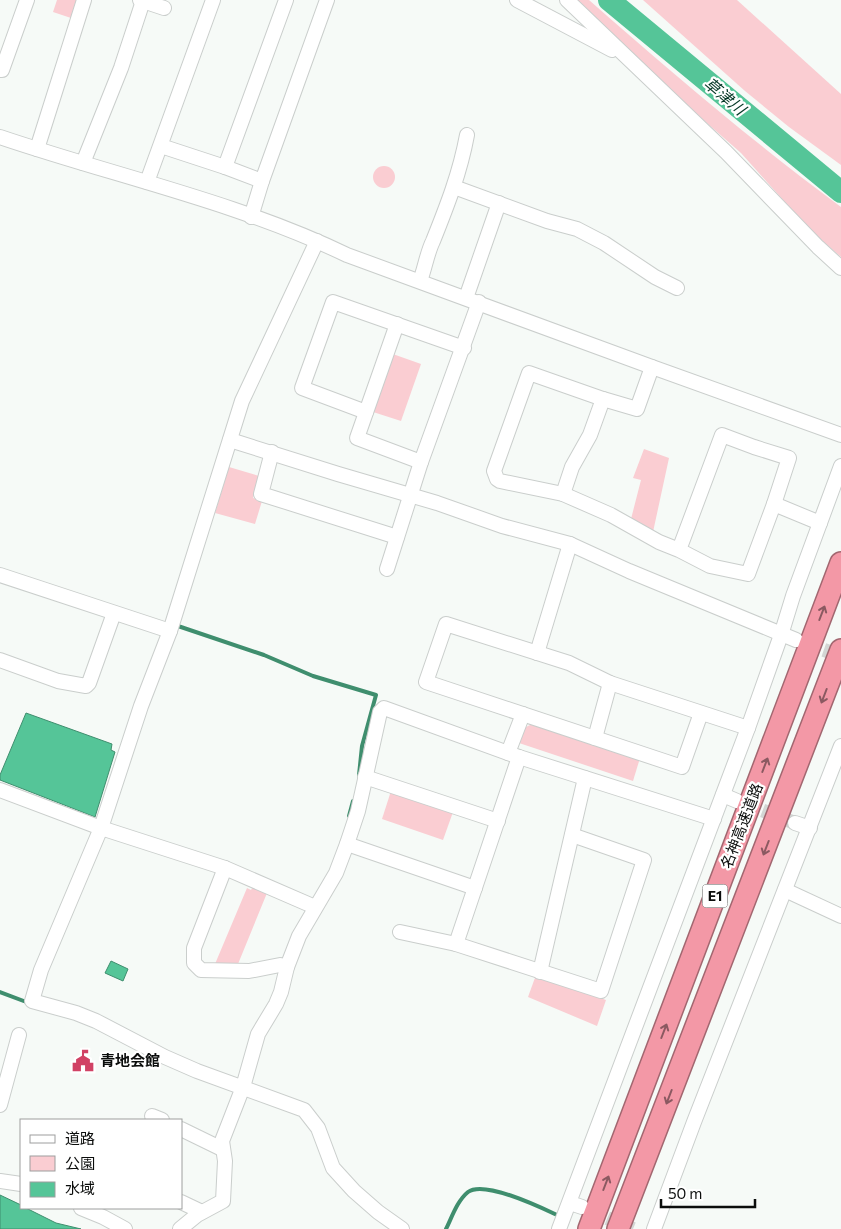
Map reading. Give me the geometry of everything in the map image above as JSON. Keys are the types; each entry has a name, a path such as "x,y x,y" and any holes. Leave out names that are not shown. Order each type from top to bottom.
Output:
{"highway":[{"name":"名神高速道路","path":"589,1229 841,563"},
{"name":"名神高速道路","path":"618,1229 841,650"}],"street":[{"path":"0,70 2,70 27,0"},
{"path":"37,149 84,0"},
{"path":"84,163 121,68 142,0 164,8"},
{"path":"147,182 213,0"},
{"path":"225,167 286,0"},
{"path":"251,217 262,180 327,0"},
{"path":"517,0 626,58"},
{"path":"567,0 726,152 818,247 841,268"},
{"path":"420,281 432,243 454,187 467,135"},
{"path":"0,137 147,182 251,217 317,241 347,255 841,435"},
{"path":"160,146 262,180"},
{"path":"454,187 577,229 604,243 655,277 677,288"},
{"path":"387,569 421,462 464,348 473,300 499,203"},
{"path":"317,241 242,401 170,631 142,706 101,828 44,963 32,1000 76,1012 197,1071 304,1110 318,1128 332,1168 344,1182 402,1229"},
{"path":"366,412 302,388 333,302 464,348"},
{"path":"397,324 357,438 421,462"},
{"path":"652,367 637,409 529,373 496,464 494,476 500,481 563,494 612,515 659,542 710,566 748,574 789,458 722,435 679,550"},
{"path":"563,494 572,467 590,435 603,399"},
{"path":"230,440 483,518 502,526 570,544 796,640"},
{"path":"272,452 261,494 397,537"},
{"path":"559,1229 576,1205 598,1124 748,728 782,635 793,596 841,466"},
{"path":"774,504 820,522"},
{"path":"537,653 570,544"},
{"path":"0,575 170,631"},
{"path":"0,660 58,681 86,686 89,683 114,613"},
{"path":"701,713 682,767 426,682 446,624 569,663 610,683 748,728"},
{"path":"595,738 610,683"},
{"path":"180,1229 202,1212 223,1201 225,1161 222,1141 243,1087 258,1034 276,1004 299,936 336,873 347,844 358,811 380,712 384,708 514,755 714,819"},
{"path":"456,944 498,821 523,714"},
{"path":"654,1229 841,746"},
{"path":"365,777 498,821"},
{"path":"540,972 585,778"},
{"path":"0,790 101,828 226,868 315,907"},
{"path":"723,795 737,801"},
{"path":"795,823 810,828"},
{"path":"400,932 456,944 601,991 644,860 572,835"},
{"path":"347,844 475,888"},
{"path":"226,868 194,948 194,963 201,970 249,971 280,965 287,967"},
{"path":"785,890 841,916"},
{"path":"0,1105 19,1035"},
{"path":"182,1130 222,1149"},
{"path":"0,1180 20,1184"},
{"path":"182,1202 202,1212"},
{"path":"84,1209 104,1217 125,1229"}],"green space":[{"path":"57,0 81,0 74,19 53,12"},
{"path":"577,0 589,0 713,106 841,207 841,257 810,230 741,153 692,110"},
{"path":"643,0 737,0 841,94 841,165 789,127 745,91"},
{"path":"384,166 392,169 395,177 392,185 384,188 376,185 373,177 376,169"},
{"path":"390,353 421,364 401,421 370,411"},
{"path":"644,449 669,458 653,532 631,519 641,480 633,478"},
{"path":"229,467 259,476 253,498 262,501 255,524 215,513"},
{"path":"532,724 640,758 633,781 519,743 524,728"},
{"path":"391,791 453,812 443,840 382,819"},
{"path":"253,887 267,893 238,964 215,964 247,888 251,890"},
{"path":"536,975 606,1000 597,1026 528,997"}],"water":[{"path":"26,713 112,744 111,750 115,752 95,817 0,780 0,775"},
{"path":"111,961 128,969 123,981 105,973"},
{"path":"0,1195 20,1205 20,1209 28,1209 56,1223 81,1229 0,1229"}],"waterway":[{"name":"草津川","path":"609,0 841,192"},
{"path":"175,625 264,655 313,676 376,695 362,746 359,775"},
{"path":"349,816 353,801"},
{"path":"0,992 29,1003"},
{"path":"446,1229 461,1200 468,1192 476,1189 486,1189 512,1196 557,1215"}],"tunnel":[{"path":"804,643 841,656"},
{"path":"743,803 795,823"},
{"path":"588,1210 633,1229"}],"place":[{"name":"青地会館","path":"83,1061"}]}
